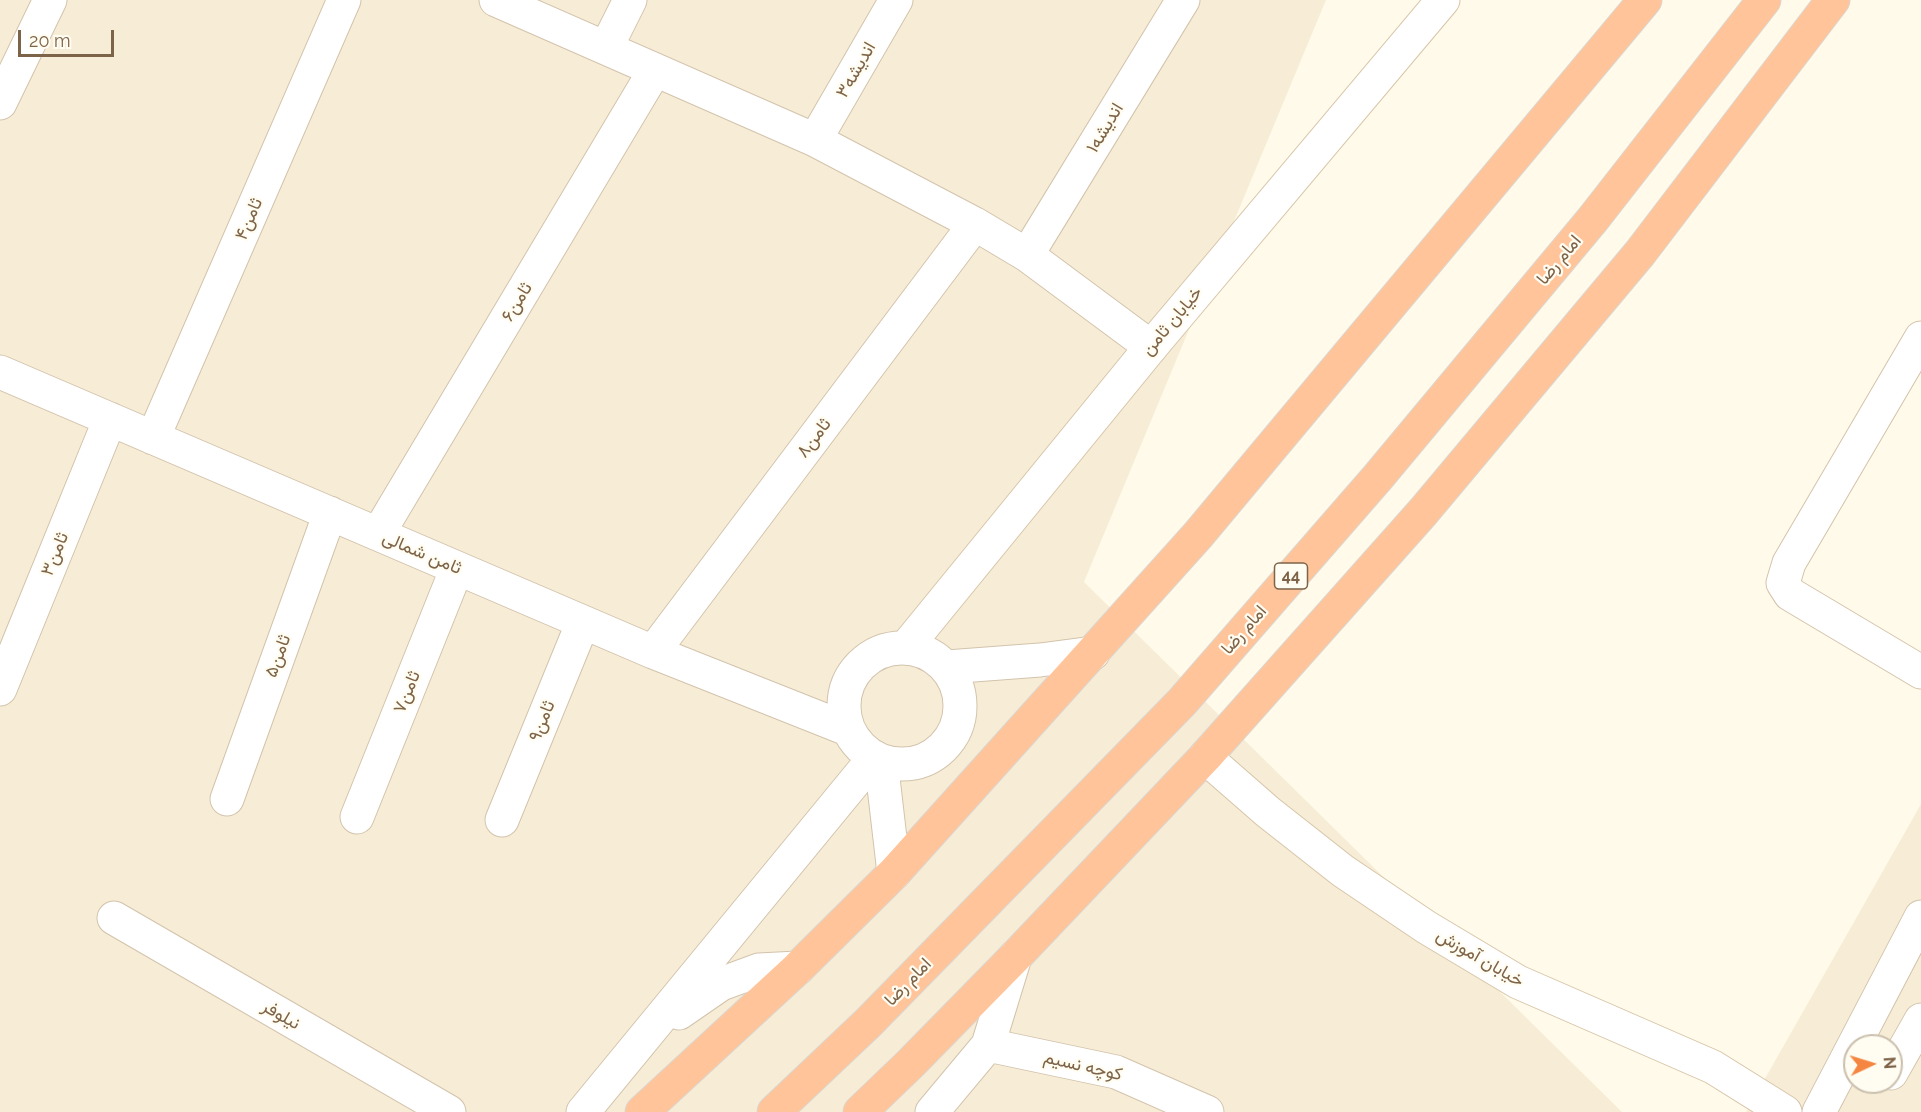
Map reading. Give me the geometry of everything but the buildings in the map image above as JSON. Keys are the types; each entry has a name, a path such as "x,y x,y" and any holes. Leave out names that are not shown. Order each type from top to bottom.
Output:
{"highway":[{"path":"642,1112 798,968 894,873 1198,535 1645,0"},
{"name":"امام رضا","path":"774,1112 868,1023 1182,702 1378,477 1593,219 1764,0"},
{"path":"860,1112 1015,957 1205,757 1423,512 1640,253 1833,0"}],"street":[{"path":"0,103 50,0"},
{"name":"ثامن۴","path":"153,438 344,0"},
{"path":"496,0 815,140 975,224 1027,255 1151,347"},
{"path":"606,48 630,0"},
{"name":"اندیشه۳","path":"815,140 896,0"},
{"name":"اندیشه۱","path":"1027,255 1183,0"},
{"name":"خیابان ثامن","path":"907,646 1151,347 1443,0"},
{"name":"ثامن۶","path":"378,534 655,70"},
{"name":"ثامن۸","path":"653,652 975,224"},
{"path":"1921,338 1789,563 1784,583 1790,594 1921,672"},
{"name":"ثامن شمالی","path":"0,372 653,652 847,729"},
{"name":"ثامن۳","path":"0,689 110,419"},
{"name":"ثامن۵","path":"227,799 330,513"},
{"name":"ثامن۷","path":"357,817 457,568"},
{"name":"ثامن۹","path":"502,820 583,622"},
{"path":"907,646 929,652 947,667 960,695 958,726 940,752 912,764 877,760 858,746 847,729 843,705 848,681 862,662 883,649 907,646"},
{"path":"947,667 1040,660 1092,653"},
{"name":"خیابان آموزش","path":"1205,757 1268,812 1343,871 1426,927 1518,982 1713,1067 1785,1112"},
{"path":"877,760 894,873"},
{"path":"583,1112 640,1040 877,760"},
{"path":"1820,1112 1921,917"},
{"name":"نیلوفر","path":"114,918 449,1112"},
{"path":"932,1112 988,1046 1015,957"},
{"path":"640,1040 721,984 759,970 798,968"},
{"path":"1903,1052 1921,1020"},
{"name":"کوچه نسیم","path":"988,1046 1116,1072 1208,1112"}],"shaded area":[{"path":"0,0 1326,0 1084,582 1622,1112 0,1112"},
{"path":"1921,804 1921,1112 1746,1112"}]}
